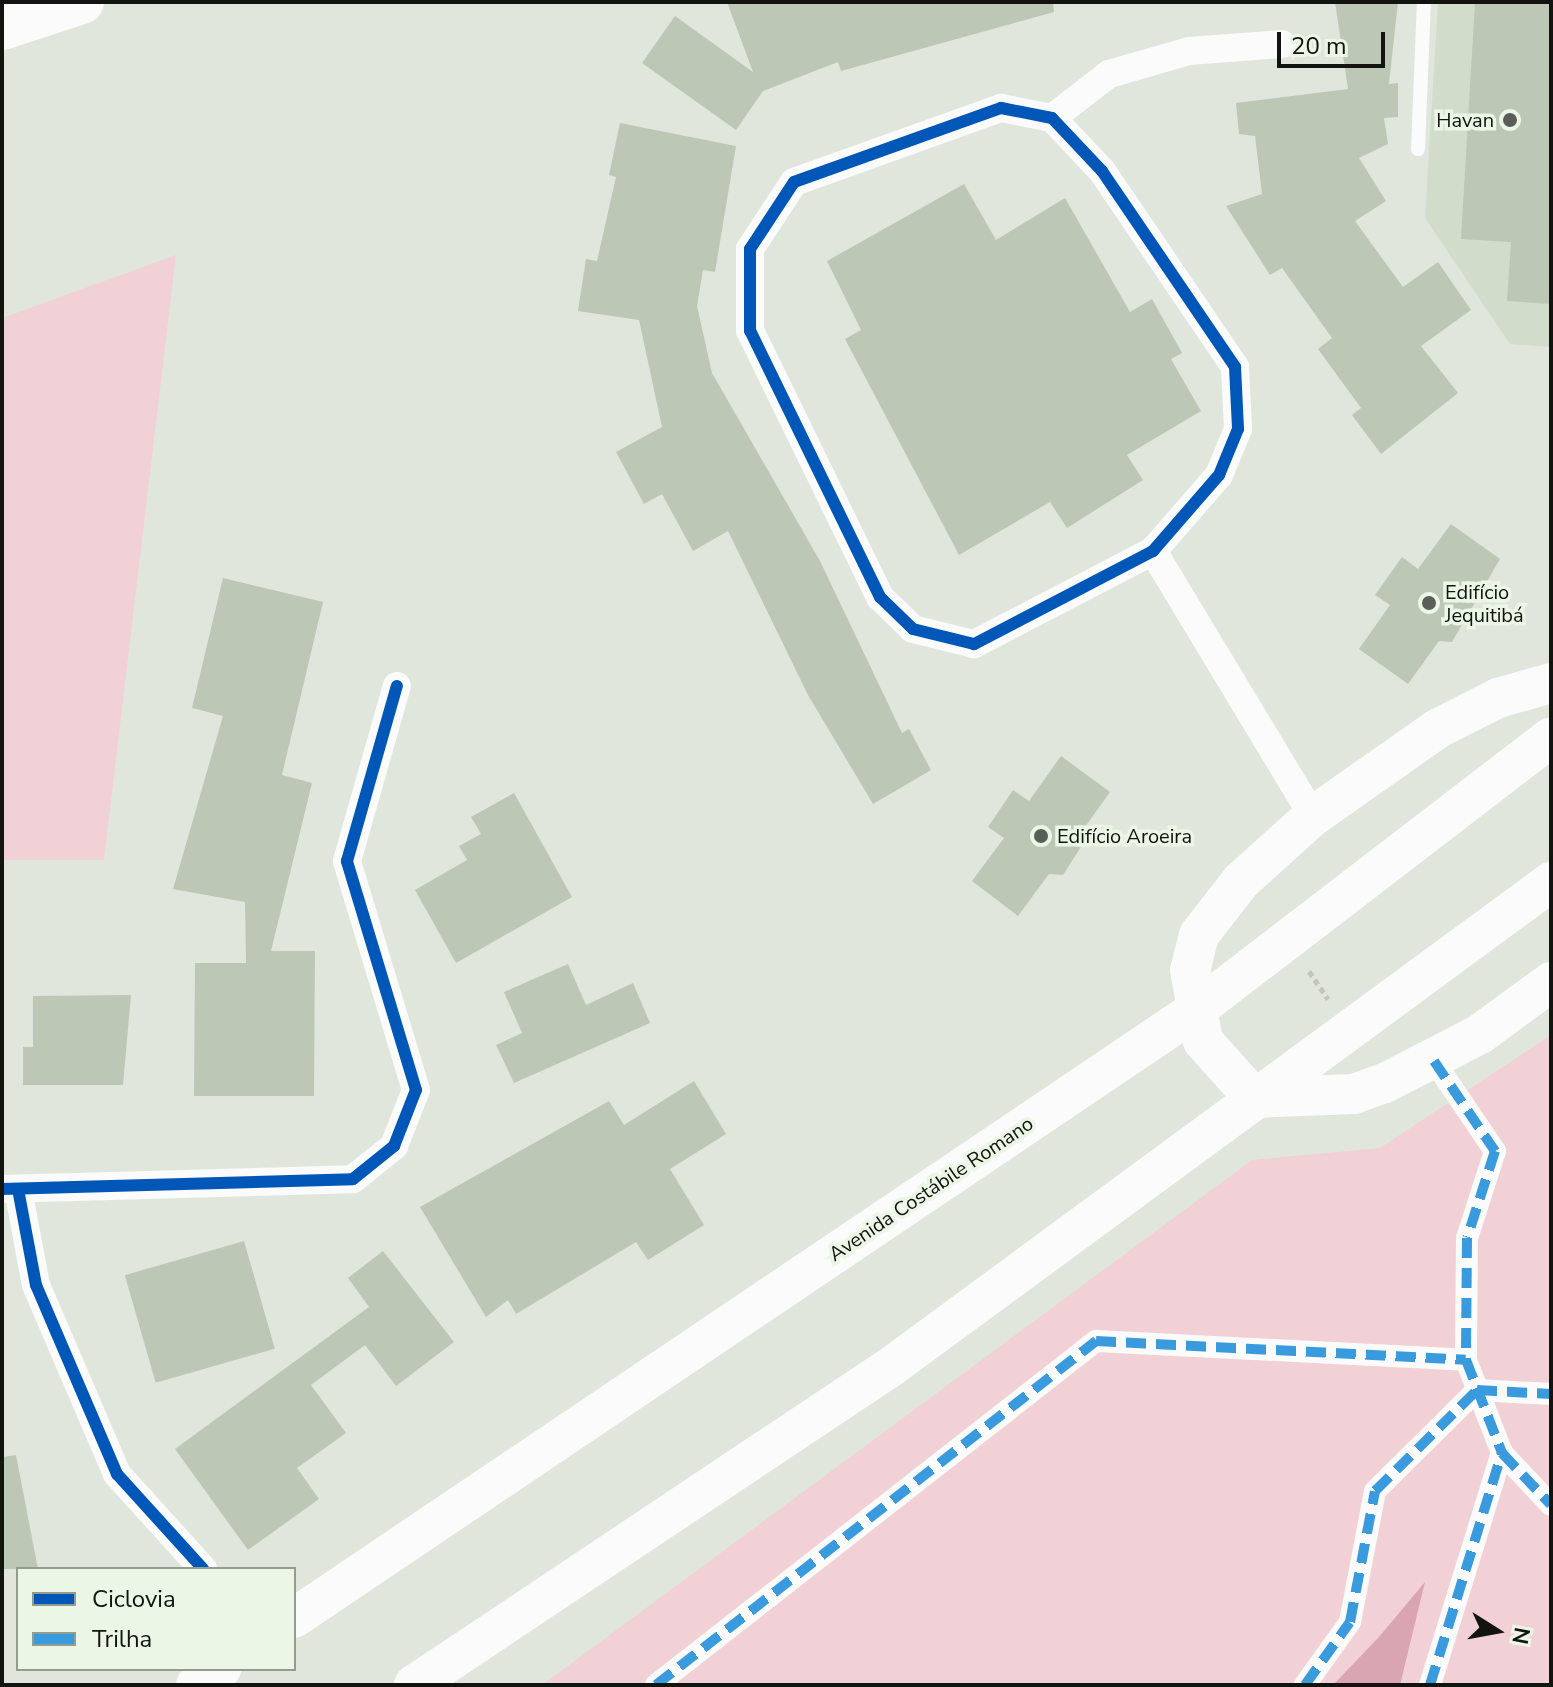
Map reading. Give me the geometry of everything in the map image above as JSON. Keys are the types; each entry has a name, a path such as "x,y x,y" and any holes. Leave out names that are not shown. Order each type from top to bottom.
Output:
{"main road":[{"path":"2,28 82,2"},
{"path":"1549,991 1434,1061 1354,1094 1254,1098 1216,1064 1193,1012 1190,970 1199,935 1241,881 1313,816 1437,729 1498,698 1551,683"},
{"name":"Avenida Costábile Romano","path":"298,1612 1193,1012 1551,737"},
{"path":"414,1685 892,1366 1551,882"},
{"path":"196,1685 218,1671"}],"street":[{"path":"1052,118 1109,74 1189,51 1282,44"},
{"path":"1001,108 1052,118 1102,171 1235,367 1238,429 1219,475 1153,551 974,644 913,629 880,597 750,331 750,249 794,182 1001,108"},
{"path":"1153,551 1313,816"},
{"path":"201,1567 117,1474 36,1285 10,1189 353,1179 394,1146 416,1090 347,861 397,686"},
{"path":"1434,1061 1495,1151 1467,1238 1466,1360 1502,1453 1551,1505"},
{"path":"656,1685 1096,1341 1466,1360"},
{"path":"1305,1685 1350,1622 1375,1491 1477,1390 1551,1394"},
{"path":"1430,1685 1502,1453"}],"lane":[{"path":"1418,149 1424,2"}],"shaded area":[{"name":"Havan","path":"1438,2 1551,2 1551,347 1510,344 1425,218"},
{"path":"176,255 104,860 2,860 2,318"},
{"path":"1551,1035 1551,1685 542,1685 1252,1160 1380,1148"},
{"path":"1425,1582 1400,1685 1333,1685 1379,1637"}],"building":[{"path":"727,2 1053,2 1054,12 841,71 838,62 763,91 736,130 642,63 675,16 753,72"},
{"path":"1335,2 1398,2 1389,84 1398,83 1398,117 1384,118 1388,144 1359,158 1386,201 1355,221 1403,287 1438,262 1471,310 1421,346 1458,393 1381,454 1352,415 1361,408 1318,349 1332,338 1282,268 1270,275 1226,206 1262,194 1255,136 1239,134 1236,103 1348,89"},
{"name":"Havan","path":"1475,2 1551,2 1551,304 1507,301 1511,242 1461,239"},
{"path":"620,123 736,146 715,272 703,270 697,306 712,373 820,561 902,733 909,729 931,770 873,804 808,695 728,531 693,551 662,494 644,504 616,452 662,427 639,320 578,311 586,259 597,261 616,177 609,175"},
{"path":"964,184 996,240 1065,198 1130,312 1152,299 1182,353 1171,359 1201,411 1127,455 1143,480 1067,528 1050,502 959,555 845,339 861,330 827,261"},
{"name":"Edifício Jequitibá","path":"1451,524 1500,559 1452,642 1439,641 1408,684 1359,649 1390,605 1375,595 1402,557 1418,569"},
{"path":"223,578 323,602 282,775 312,783 271,951 315,951 314,1096 194,1096 195,963 246,963 245,902 173,889 223,716 192,708"},
{"name":"Edifício Aroeira","path":"1061,756 1110,792 1080,834 1084,842 1063,875 1049,874 1018,916 972,881 1004,838 988,827 1013,790 1029,801"},
{"path":"514,793 572,897 456,963 415,890 467,860 459,846 481,834 471,817"},
{"path":"568,964 586,1005 633,983 650,1023 514,1083 496,1045 522,1033 504,992"},
{"path":"131,995 123,1085 23,1085 23,1047 33,1047 33,996"},
{"path":"694,1081 726,1134 670,1169 704,1225 648,1260 636,1242 516,1314 508,1300 486,1317 420,1207 609,1101 624,1125"},
{"path":"244,1241 275,1349 156,1383 125,1275"},
{"path":"383,1251 454,1342 396,1386 365,1345 311,1385 346,1433 297,1468 319,1499 248,1550 175,1449 369,1307 348,1278"},
{"path":"16,1455 38,1567 2,1569 2,1457"}],"marked path":[{"path":"1434,1061 1495,1151 1467,1238 1466,1360 1502,1453"},
{"path":"656,1685 1096,1341 1466,1360"},
{"path":"1305,1685 1350,1622 1375,1491 1477,1390 1551,1394"},
{"path":"1430,1685 1502,1453 1551,1505"}],"cycle path":[{"path":"1001,108 1052,118 1102,171 1235,367 1238,429 1219,475 1153,551 974,644 913,629 880,597 750,331 750,249 794,182 1001,108"},
{"path":"2,1189 353,1179 394,1146 416,1090 347,861 397,686"},
{"path":"18,1189 36,1285 117,1474 201,1567"}],"place":[{"name":"Havan","path":"1510,120"},
{"name":"Edifício Jequitibá","path":"1429,603"},
{"name":"Edifício Aroeira","path":"1041,836"}]}
